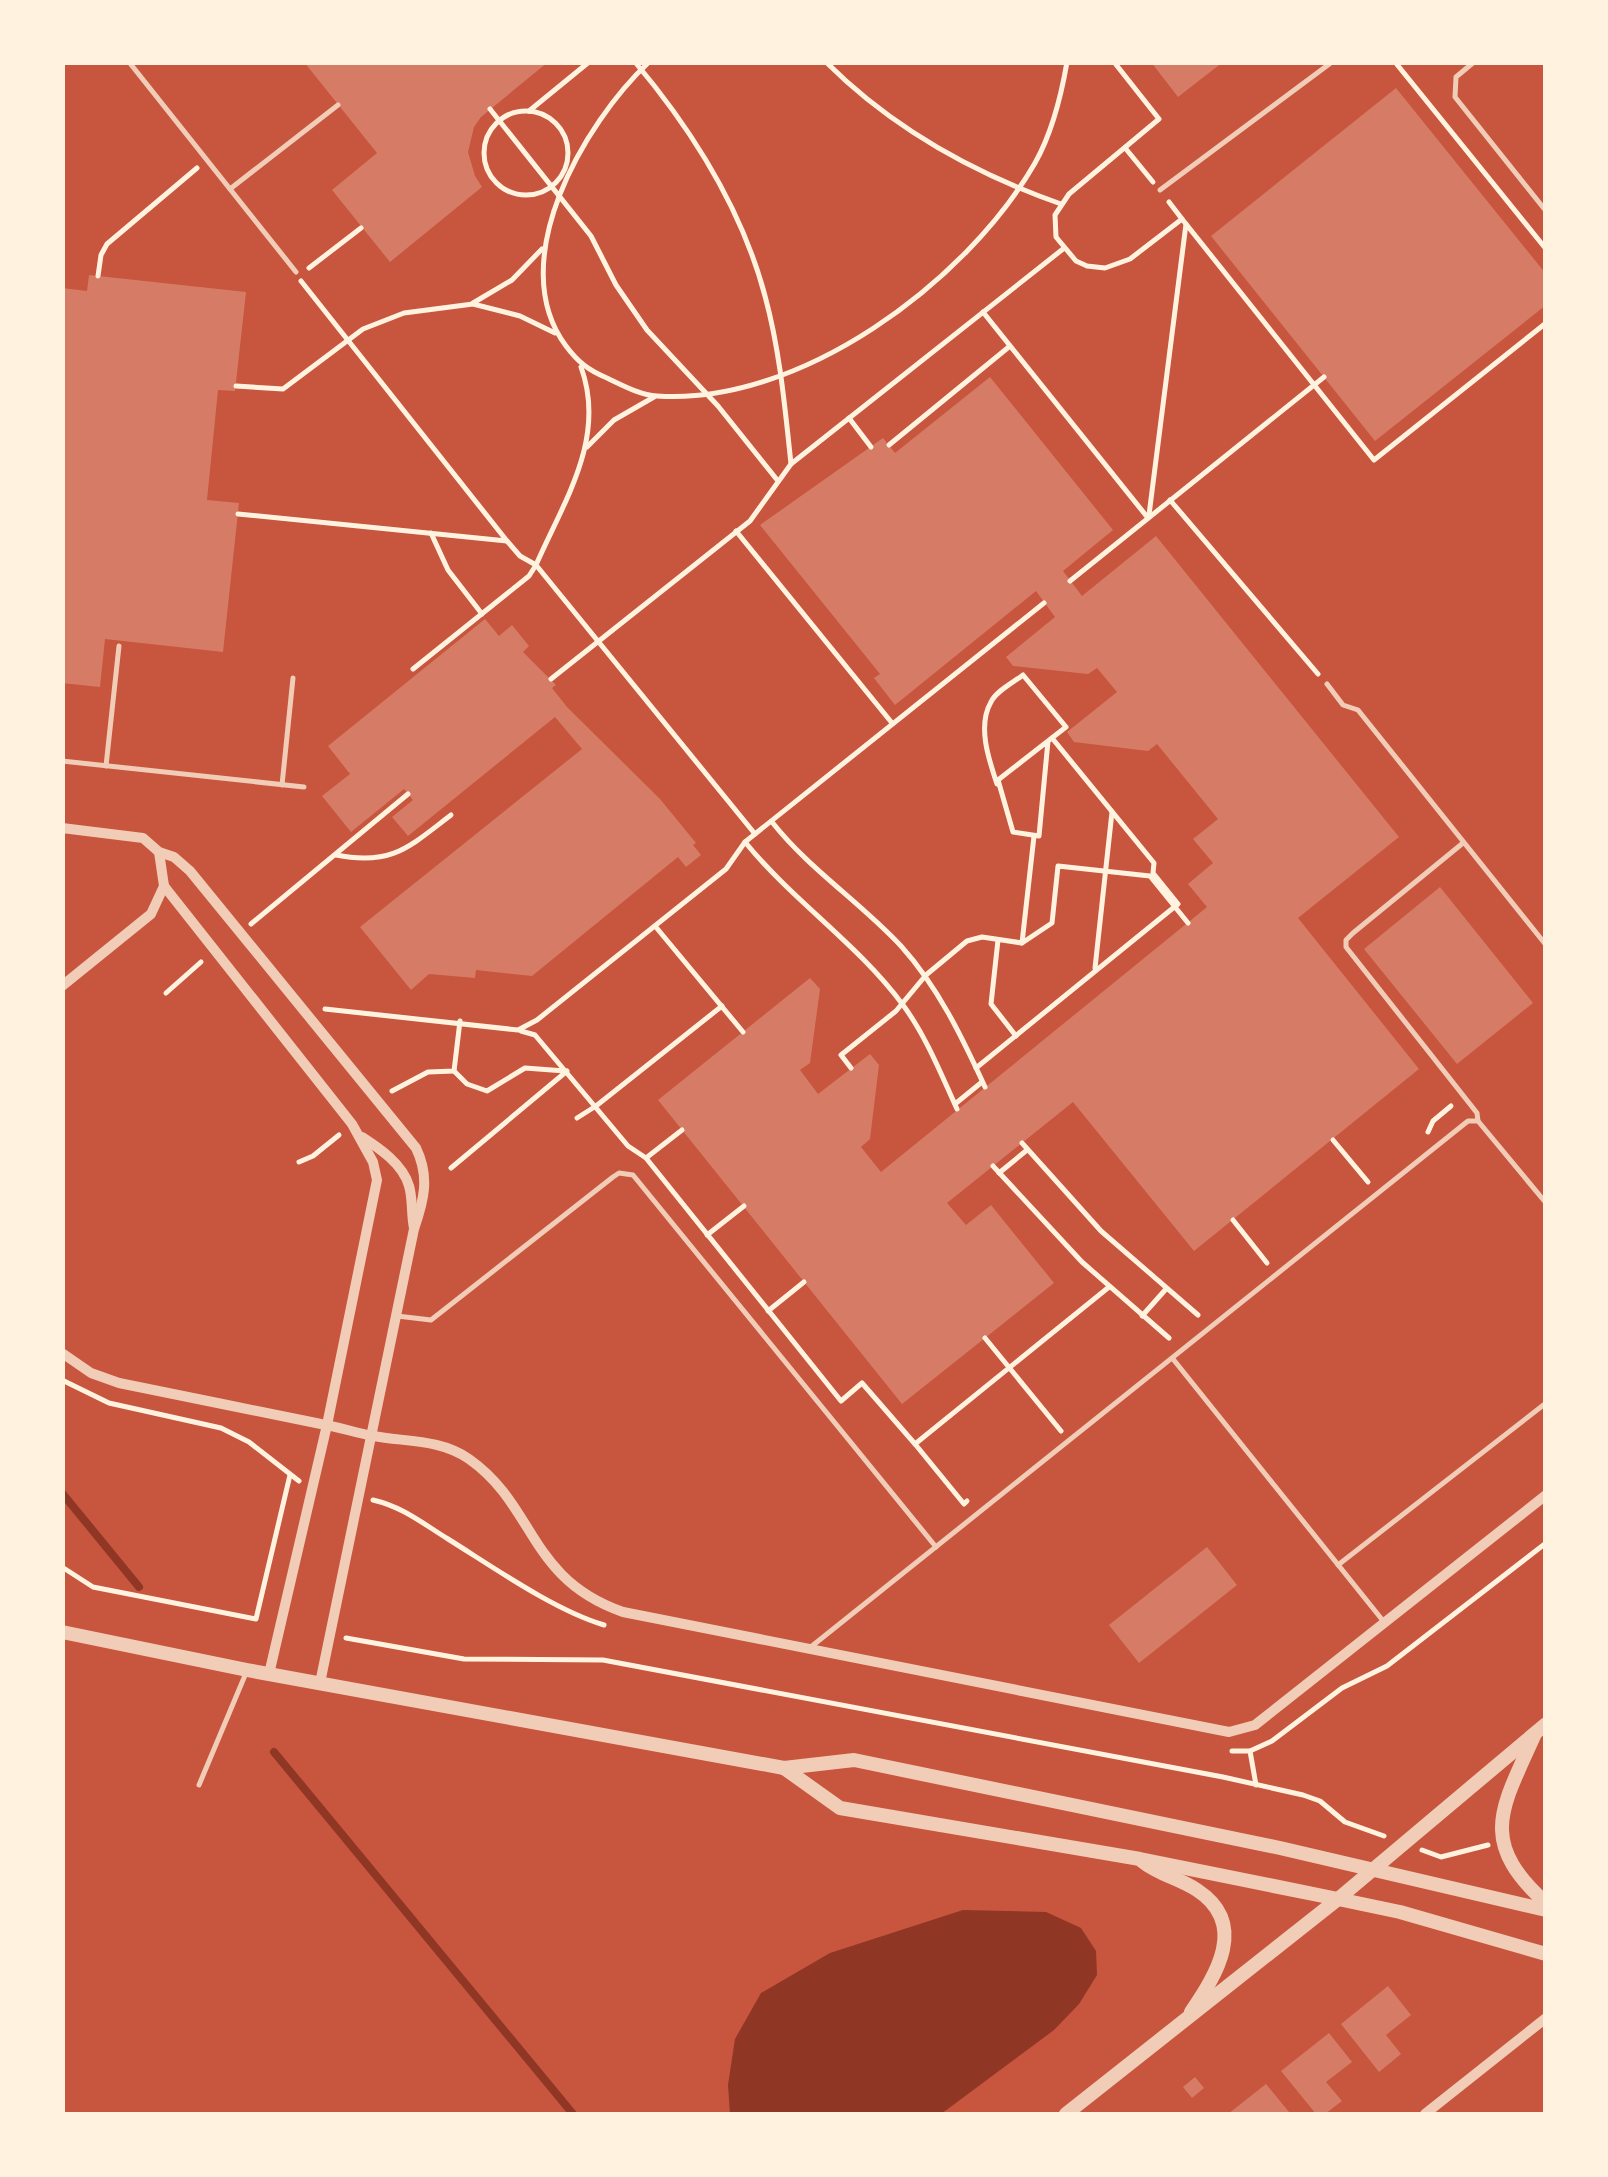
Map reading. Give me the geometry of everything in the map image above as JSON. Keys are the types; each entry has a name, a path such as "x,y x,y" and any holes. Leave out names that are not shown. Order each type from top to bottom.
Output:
{"street":[{"path":"62,828 144,838 190,871 416,1148 424,1165 426,1181 320,1682"},
{"path":"159,852 164,886 362,1137 378,1180 269,1674"},
{"path":"62,986 151,914 164,886"},
{"path":"362,1137 382,1150 405,1176 414,1229"},
{"path":"62,1354 91,1373 119,1384 371,1436 444,1446 472,1460 500,1491 560,1576 590,1598 623,1612 1229,1732 1255,1725 1546,1495"},
{"path":"62,1632 247,1670 784,1768 854,1760 1546,1907"},
{"path":"1066,2114 1338,1899 1540,1729"},
{"path":"1540,1729 1500,1813 1505,1846 1520,1880 1546,1907"},
{"path":"784,1768 840,1808 1140,1859 1338,1899 1400,1912 1546,1954"},
{"path":"1140,1859 1158,1874 1201,1892 1217,1912 1222,1926 1225,1940 1220,1967 1182,2025"},
{"path":"1425,2114 1546,2018"}],"lane":[{"path":"129,62 297,274"},
{"path":"1160,190 1332,62"},
{"path":"1474,62 1456,76 1455,97 1546,211"},
{"path":"230,189 338,105"},
{"path":"106,766 119,646"},
{"path":"282,786 293,678"},
{"path":"1327,684 1344,705 1358,710 1546,946"},
{"path":"62,761 304,788"},
{"path":"1464,843 1353,932 1346,940 1346,948 1546,1203"},
{"path":"810,1648 1468,1121 1478,1121"},
{"path":"398,1316 431,1320 613,1177 632,1175 936,1547"},
{"path":"1172,1358 1384,1622"},
{"path":"1338,1565 1546,1402"},
{"path":"199,1784 247,1670"}],"path":[{"path":"529,111 553,120 566,142 566,167 552,186 538,194 524,195 498,184 489,173 485,145 490,131 508,115 529,111 589,62"},
{"path":"636,62 695,141 724,191 752,254 766,298 781,375 791,464"},
{"path":"413,669 529,576 587,448 591,406 580,364 558,335 545,294 544,246 560,195 592,134 649,62"},
{"path":"826,62 903,129 1019,189 1061,204"},
{"path":"580,364 615,382 656,396 706,396 781,375 834,351 917,296 978,241 1037,160 1054,118 1067,62"},
{"path":"1114,62 1159,119 1061,204 1054,226 1056,238 1063,249 1087,266 1118,266 1184,222"},
{"path":"1395,62 1546,249"},
{"path":"490,109 591,236 626,301 779,482"},
{"path":"1126,149 1374,460 1546,323"},
{"path":"98,276 100,255 106,244 206,159"},
{"path":"1148,518 1184,222"},
{"path":"361,228 297,274 507,541 520,556 536,565 756,834"},
{"path":"473,304 512,280 544,246"},
{"path":"551,680 760,511 791,464 1063,249"},
{"path":"236,386 283,390 363,329 404,314 473,304 520,316 558,335"},
{"path":"983,312 1148,518"},
{"path":"889,445 1010,346"},
{"path":"1070,581 1324,377"},
{"path":"587,448 614,420 656,396"},
{"path":"849,418 871,447"},
{"path":"1170,500 1327,684"},
{"path":"238,514 507,541"},
{"path":"736,531 893,724"},
{"path":"431,533 448,570 482,614"},
{"path":"518,1030 537,1020 726,869 745,842 1044,602"},
{"path":"997,784 1050,740 1066,727 1023,675 995,697 984,733 997,784 1013,832 1039,836 1050,740"},
{"path":"976,1068 1178,904 1153,872 1154,863 1050,740"},
{"path":"249,926 408,794"},
{"path":"1095,971 1112,812"},
{"path":"336,854 363,860 393,856 451,815"},
{"path":"745,842 903,1004 956,1107 984,1084 926,976 869,914 807,862 772,822"},
{"path":"1022,943 1034,835"},
{"path":"851,1068 841,1054 903,1004 926,976 967,941 982,937 1022,943 1052,923 1058,866 1150,876 1188,922"},
{"path":"655,926 743,1032"},
{"path":"998,940 990,1004 1016,1036"},
{"path":"166,994 201,962"},
{"path":"577,1118 722,1006"},
{"path":"322,1009 460,1021 535,1034 628,1146 646,1158 841,1400 862,1383 964,1504 977,1493"},
{"path":"454,1071 460,1021"},
{"path":"385,1096 428,1072 454,1071 468,1084 488,1090 525,1068 568,1071"},
{"path":"451,1168 568,1071"},
{"path":"646,1158 682,1130"},
{"path":"299,1162 314,1156 341,1133"},
{"path":"1333,1140 1368,1182"},
{"path":"1022,1143 1101,1231 1198,1316"},
{"path":"999,1173 1028,1150"},
{"path":"993,1166 1062,1242 1169,1338"},
{"path":"707,1235 744,1206"},
{"path":"1233,1220 1268,1262"},
{"path":"768,1311 804,1282"},
{"path":"915,1444 1109,1287"},
{"path":"1142,1316 1166,1289"},
{"path":"984,1338 1069,1441"},
{"path":"62,1380 109,1403 221,1428 249,1442 303,1482"},
{"path":"1044,1438 1058,1427"},
{"path":"62,1567 93,1587 114,1593 256,1619 290,1475"},
{"path":"375,1501 410,1513 579,1616 610,1627"},
{"path":"1230,1751 1250,1751 1272,1741 1342,1688 1388,1666 1546,1543"},
{"path":"355,1640 464,1660 603,1660 1256,1785 1320,1801 1345,1822"},
{"path":"1250,1751 1256,1785"},
{"path":"1442,1857 1463,1852"}],"shaded area":[{"path":"963,1910 1046,1912 1081,1928 1096,1951 1097,1975 1079,2004 1054,2030 941,2114 730,2114 728,2085 735,2039 761,1993 830,1953"}],"building":[{"path":"304,62 548,62 474,127 468,152 482,187 390,262 332,190 377,153"},
{"path":"1151,62 1223,62 1178,97"},
{"path":"1396,88 1546,274 1546,305 1375,441 1211,236"},
{"path":"89,275 246,292 235,391 218,390 207,500 239,503 223,652 105,639 100,687 62,683 62,288 87,291"},
{"path":"990,377 1113,530 1063,571 1082,596 1156,536 1399,837 1298,918 1419,1069 1194,1251 1073,1102 947,1203 966,1225 991,1205 1054,1283 902,1404 658,1100 810,978 820,989 810,1063 800,1070 818,1094 870,1054 879,1065 870,1139 861,1147 881,1172 1207,907 1188,884 1213,863 1193,839 1218,819 1157,744 1148,751 1074,742 1067,732 1117,692 1097,668 1088,674 1013,666 1006,657 1055,617 1036,591 895,705 874,678 880,674 760,525 883,438 895,453"},
{"path":"485,619 499,636 512,625 529,646 523,652 556,685 552,688 567,707 660,799 696,843 693,845 701,855 686,867 678,857 532,976 476,970 475,978 429,974 411,990 360,927 582,749 555,717 408,836 392,817 413,800 404,789 351,832 322,796 350,774 328,746"},
{"path":"1440,887 1533,1003 1457,1064 1364,949"},
{"path":"1207,1547 1237,1585 1139,1663 1109,1625"},
{"path":"1388,1986 1411,2015 1386,2035 1401,2054 1379,2072 1341,2024"},
{"path":"1329,2033 1352,2062 1326,2082 1342,2101 1325,2114 1316,2114 1281,2071"},
{"path":"1195,2077 1204,2088 1192,2098 1183,2087"},
{"path":"1266,2084 1289,2112 1228,2114"}],"waterway":[{"path":"62,1493 139,1587"},
{"path":"274,1752 573,2114"}]}
